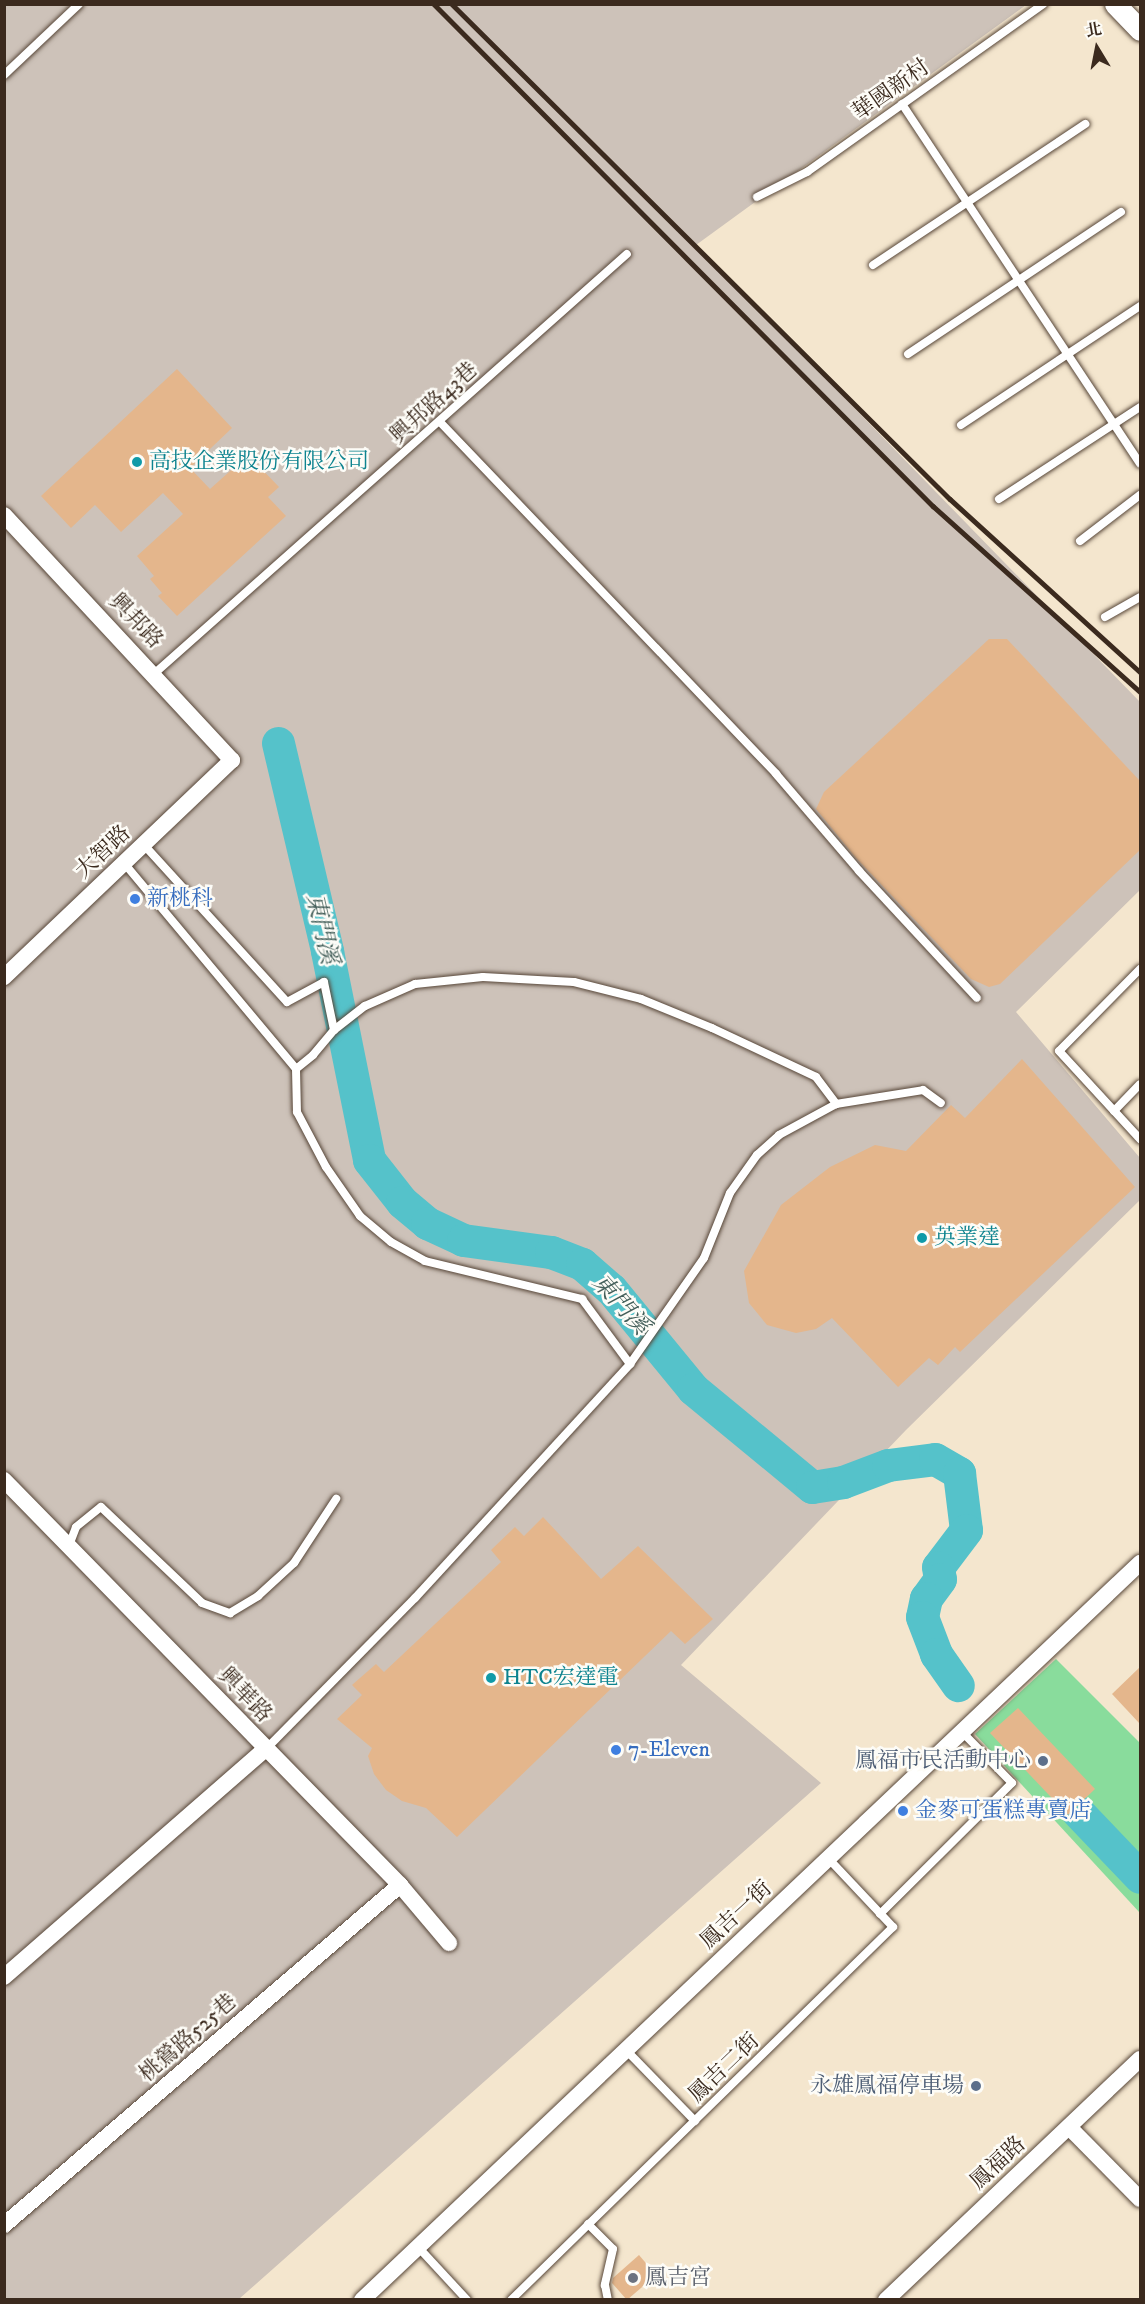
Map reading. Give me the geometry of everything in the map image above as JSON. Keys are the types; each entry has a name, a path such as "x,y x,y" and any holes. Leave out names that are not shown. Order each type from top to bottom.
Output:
{"street":[{"path":"1115,4 1140,30"},
{"name":"興邦路","path":"4,515 155,673 232,760"},
{"name":"大智路","path":"4,977 232,760"},
{"name":"興華路","path":"4,1480 400,1885 448,1943"},
{"name":"鳳吉一街","path":"362,2300 1140,1563"},
{"path":"4,1977 266,1749"},
{"name":"桃鶯路525巷","path":"4,2225 400,1885"},
{"name":"鳳福路","path":"886,2300 1140,2059"},
{"path":"1069,2127 1140,2199"}],"lane":[{"path":"4,75 79,4"},
{"name":"華國新村","path":"757,197 807,172 1042,4"},
{"path":"902,104 1069,351 1140,464"},
{"path":"873,265 1085,124"},
{"path":"908,354 1121,212"},
{"name":"興邦路43巷","path":"155,673 627,254"},
{"path":"961,425 1069,351 1140,306"},
{"path":"999,500 1140,407"},
{"path":"440,422 776,774 859,871 977,998"},
{"path":"1080,542 1140,495"},
{"path":"1105,617 1140,597"},
{"path":"144,845 287,1002 324,982 335,1029"},
{"path":"124,863 296,1069 297,1112 326,1167 360,1216 391,1242 425,1261 582,1299 631,1363"},
{"path":"1140,969 1059,1051 1140,1139"},
{"path":"296,1069 335,1029 365,1006 425,983 483,977 574,982 641,999 712,1028 816,1077 836,1104"},
{"path":"1114,1111 1140,1084"},
{"path":"266,1749 415,1598 631,1363 704,1258 730,1193 758,1155 779,1135 836,1104 922,1090 941,1102"},
{"path":"68,1548 76,1527 101,1507 202,1603 230,1613 258,1596 294,1563 336,1499"},
{"path":"828,1858 880,1914 1012,1783 965,1729"},
{"name":"鳳吉二街","path":"511,2300 893,1927 880,1914"},
{"path":"626,2050 695,2121"},
{"path":"588,2224 613,2249 605,2285 608,2300"},
{"path":"418,2247 467,2300"}],"shaded area":[{"path":"5,5 1026,5 696,245 1140,702 1140,890 1016,1012 1140,1158 1140,1200 906,1430 681,1665 821,1783 239,2299 5,2300"}],"green space":[{"path":"1056,1659 1140,1743 1140,1913 975,1734"}],"building":[{"path":"177,369 232,428 190,468 210,489 238,464 244,470 254,461 279,487 268,497 286,516 177,616 158,596 162,593 150,579 154,576 137,556 183,514 163,493 121,532 95,505 71,528 41,496"},
{"path":"989,639 1007,639 1140,781 1140,850 1000,984 989,987 971,979 855,857 816,809 824,792"},
{"name":"英業達","path":"1022,1059 1135,1187 960,1352 955,1347 938,1365 929,1358 898,1387 832,1318 816,1329 796,1333 767,1325 749,1303 744,1271 781,1205 830,1167 875,1145 906,1151 951,1105 965,1118"},
{"name":"HTC宏達電","path":"543,1517 601,1579 638,1546 713,1619 685,1644 671,1631 457,1837 426,1808 402,1801 386,1790 374,1774 368,1756 372,1748 337,1719 362,1695 352,1685 376,1664 384,1672 501,1562 491,1550 515,1527 524,1536"},
{"path":"1140,1667 1140,1724 1112,1694"},
{"name":"鳳福市民活動中心","path":"1018,1708 1095,1789 1068,1815 990,1733"},
{"name":"鳳吉宮","path":"639,2255 656,2275 627,2300 612,2283 613,2278"}],"waterway":[{"name":"東門溪","path":"278,743 327,951 369,1160 402,1202 427,1223 463,1240 551,1252 582,1264 611,1289 693,1389 812,1487 843,1482 888,1465 935,1459 959,1473 966,1530 938,1567 940,1579 926,1598 922,1617 936,1654 958,1685"},
{"name":"東門溪","path":"1077,1811 1140,1877"}],"railway":[{"path":"434,4 933,506 1140,692"},
{"path":"452,4 950,499 1140,672"}],"place":[{"name":"高技企業股份有限公司","path":"137,462"},
{"name":"新桃科","path":"135,899"},
{"name":"英業達","path":"922,1238"},
{"name":"HTC宏達電","path":"491,1678"},
{"name":"7-Eleven","path":"616,1750"},
{"name":"鳳福市民活動中心","path":"1043,1761"},
{"name":"金麥可蛋糕專賣店","path":"903,1811"},
{"name":"永雄鳳福停車場","path":"976,2086"},
{"name":"鳳吉宮","path":"633,2278"}]}
